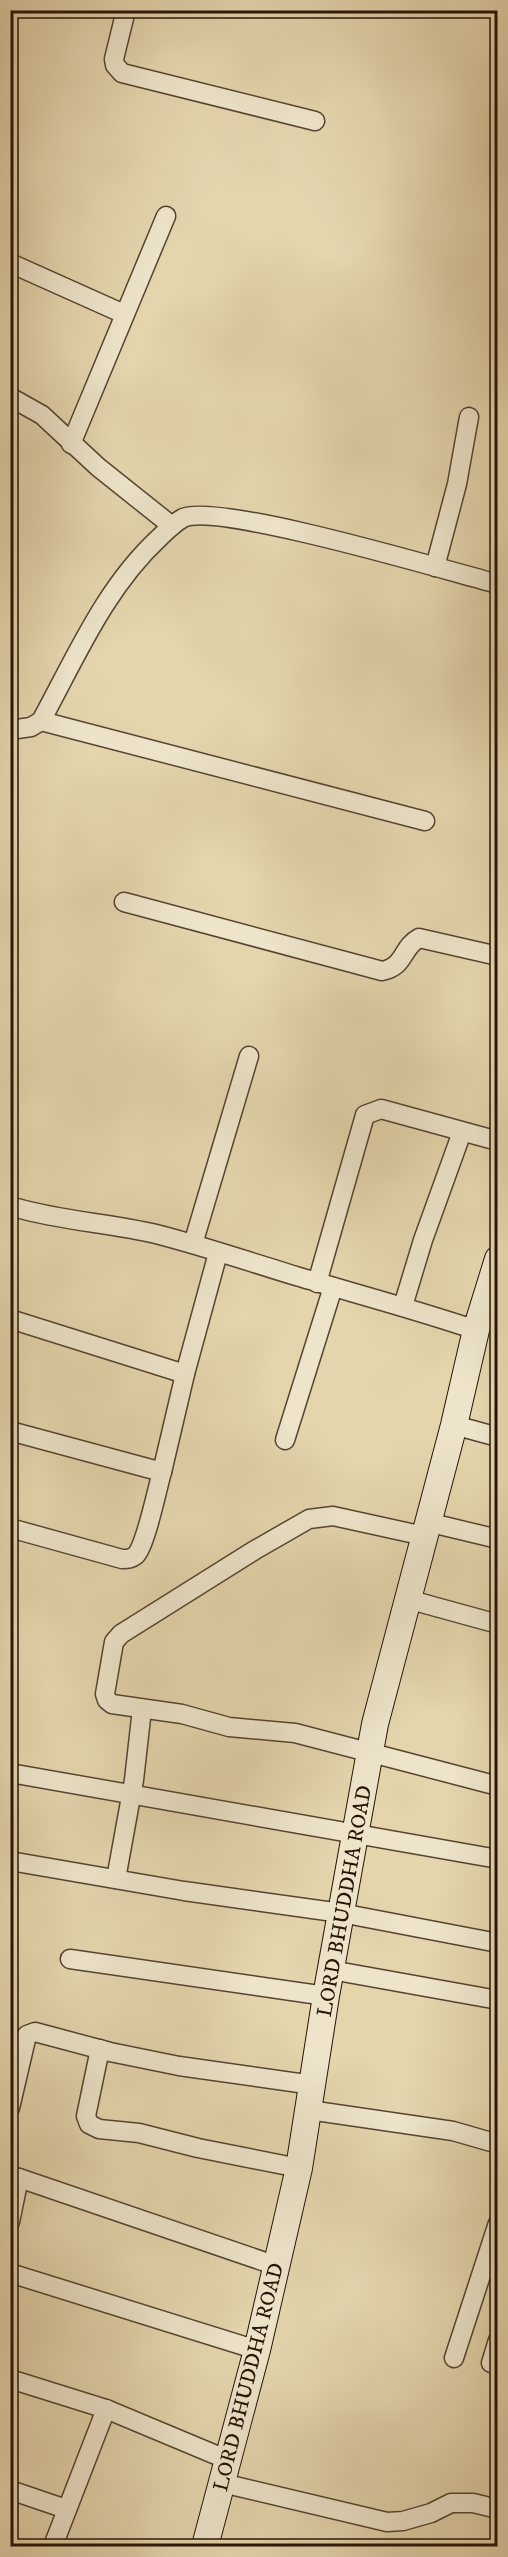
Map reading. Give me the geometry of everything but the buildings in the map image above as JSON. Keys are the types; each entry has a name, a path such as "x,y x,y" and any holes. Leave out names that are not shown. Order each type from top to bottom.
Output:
{"street":[{"path":"126,10 114,59 115,65 122,73 315,121"},
{"path":"71,444 166,216"},
{"path":"10,263 124,314"},
{"path":"10,398 42,415 71,444 172,526"},
{"path":"435,567 457,484 469,417"},
{"path":"10,730 31,727 41,721 120,579 172,526 184,518 198,514 273,526 498,584"},
{"path":"41,721 425,820"},
{"path":"124,903 382,971 393,969 399,964 409,944 419,938 498,956"},
{"path":"193,1244 249,1056"},
{"path":"285,1440 365,1115 381,1109 498,1141"},
{"path":"403,1306 423,1240 462,1132"},
{"path":"17,1208 46,1216 123,1227 193,1244 476,1330"},
{"path":"10,1528 122,1559 132,1558 138,1553 162,1472 185,1374 218,1253"},
{"name":"LORD BHUDDHA ROAD","path":"205,2547 257,2350 299,2168 326,1996 375,1724 454,1425 476,1330 498,1259"},
{"path":"10,1319 185,1374"},
{"path":"454,1425 498,1437"},
{"path":"10,1431 162,1472"},
{"path":"498,1539 345,1518 318,1516 309,1519 121,1634 114,1642 105,1694 107,1700 112,1704 201,1718 229,1727 295,1733 498,1786"},
{"path":"407,1599 498,1624"},
{"path":"116,1879 131,1795 142,1709"},
{"path":"10,1773 498,1859"},
{"path":"10,1861 184,1892 341,1913 498,1943"},
{"path":"70,1959 326,1996"},
{"path":"331,1970 498,2000"},
{"path":"10,2108 27,2035 35,2032 179,2066 313,2085"},
{"path":"100,2049 86,2116 87,2121 93,2127 139,2133 198,2148 299,2168"},
{"path":"309,2110 453,2131 498,2144"},
{"path":"10,2222 15,2177 276,2266"},
{"path":"454,2358 498,2223"},
{"path":"10,2273 257,2350"},
{"path":"491,2363 498,2340"},
{"path":"10,2379 106,2409 225,2471 387,2522 412,2518 451,2503 473,2503 498,2509"},
{"path":"53,2547 106,2409"},
{"path":"10,2490 66,2509"}]}
